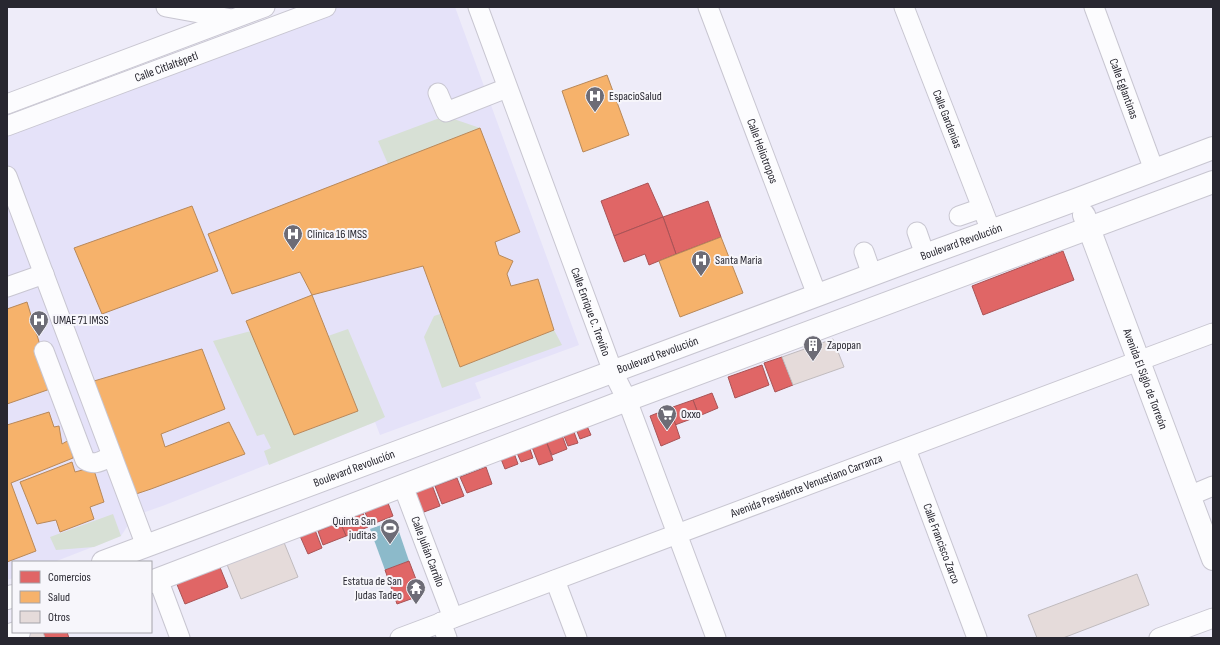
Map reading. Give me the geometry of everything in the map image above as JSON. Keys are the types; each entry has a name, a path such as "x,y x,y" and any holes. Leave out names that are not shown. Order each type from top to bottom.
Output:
{"main road":[{"name":"Boulevard Revolución","path":"106,561 1213,148"},
{"path":"154,581 627,400 1213,182"},
{"name":"Avenida El Siglo de Torreón","path":"1078,199 1213,559"}],"street":[{"name":"Calle Citlaltépetl","path":"7,104 265,7"},
{"name":"Calle Citlaltépetl","path":"12,122 326,7"},
{"name":"Calle Enrique C. Treviño","path":"478,7 613,372 627,400 716,638"},
{"name":"Calle Heliotropos","path":"708,7 816,270 817,296"},
{"name":"Calle Gardenias","path":"904,7 991,231"},
{"name":"Calle Eglantinas","path":"1094,7 1154,170"},
{"path":"173,8 233,19"},
{"path":"438,93 446,112 508,88"},
{"path":"8,180 146,546"},
{"path":"959,216 982,208"},
{"path":"917,232 925,255"},
{"path":"864,252 872,275"},
{"path":"7,287 44,274"},
{"name":"Avenida Presidente Venustiano Carranza","path":"400,638 447,626 555,580 1213,333"},
{"path":"44,351 85,460 91,463 112,456"},
{"name":"Calle Francisco Zarco","path":"906,449 977,638"},
{"name":"Calle Julián Carrillo","path":"404,486 447,626"},
{"path":"1189,496 1213,486"},
{"path":"555,580 577,638"},
{"path":"154,581 180,638"},
{"path":"1159,638 1213,618"}],"shaded area":[{"name":"Clinica 16 IMSS","path":"340,7 455,7 579,345 475,383 481,398 380,435 375,422 134,516 121,536 57,561 12,561 12,578 7,580 7,129"},
{"path":"445,116 480,128 388,164 378,141"},
{"path":"440,314 460,367 554,330 562,345 442,388 424,337 434,316"},
{"path":"348,329 385,417 269,465 264,451 271,448 264,434 257,436 213,341 251,331 295,435 358,411 328,336"},
{"path":"113,514 121,536 94,547 56,550 50,537"}],"water":[{"name":"Quinta San juditas","path":"395,520 409,561 385,570 370,529"}],"building: Comercios":[{"path":"648,183 663,217 614,236 601,201"},
{"path":"708,201 721,237 676,254 663,217"},
{"path":"663,217 676,254 649,265 645,254 624,262 614,236"},
{"path":"1063,251 1074,280 983,315 972,286"},
{"path":"782,357 793,385 775,392 764,363"},
{"path":"762,365 769,385 735,398 728,377"},
{"path":"712,393 718,408 699,416 693,400"},
{"path":"693,400 699,416 675,425 670,408"},
{"name":"Oxxo","path":"670,408 680,438 661,446 650,416"},
{"path":"587,426 591,435 580,439 576,429"},
{"path":"574,432 578,443 568,446 564,436"},
{"path":"562,435 567,449 552,455 546,441"},
{"path":"546,441 553,460 539,465 532,447"},
{"path":"530,449 533,458 521,462 517,453"},
{"path":"514,453 518,464 505,469 501,459"},
{"path":"486,467 492,484 467,493 460,477"},
{"path":"457,478 464,496 442,504 435,486"},
{"path":"432,485 440,506 416,515 408,495"},
{"path":"388,503 393,516 370,525 365,512"},
{"path":"363,513 368,527 346,536 340,522"},
{"path":"340,522 346,536 323,545 318,531"},
{"path":"315,530 322,548 308,554 300,536"},
{"path":"409,561 422,595 397,604 385,570"},
{"path":"219,565 228,587 185,604 176,582"},
{"path":"43,633 67,633 69,638 45,638"}],"building: Salud":[{"name":"EspacioSalud","path":"607,75 629,135 583,152 562,91"},
{"path":"480,128 520,232 495,242 499,255 513,261 507,274 511,286 538,279 554,330 460,367 423,266 312,295 300,272 232,294 208,234"},
{"path":"192,206 218,271 102,314 74,248"},
{"name":"Santa Maria","path":"721,237 743,293 680,317 659,261"},
{"path":"312,295 358,411 294,435 246,321"},
{"path":"27,302 53,388 7,404 7,309"},
{"path":"202,349 225,409 161,434 165,447 229,422 245,454 133,495 94,381"},
{"path":"49,412 54,427 59,426 62,444 69,440 73,458 11,483 36,551 7,562 7,425"},
{"path":"72,462 75,472 93,467 104,502 90,507 94,519 60,532 56,520 37,524 20,482"}],"building: Otros":[{"name":"Zapopan","path":"833,339 844,367 793,385 782,357"},
{"path":"283,540 298,577 241,599 226,562"},
{"path":"1137,574 1149,605 1063,638 1037,638 1028,615"},
{"path":"30,633 43,633 45,638 17,638"}],"place":[{"name":"EspacioSalud","path":"595,113"},
{"name":"Clinica 16 IMSS","path":"293,251"},
{"name":"Santa Maria","path":"701,277"},
{"name":"UMAE 71 IMSS","path":"39,337"},
{"name":"Zapopan","path":"813,362"},
{"name":"Oxxo","path":"667,431"},
{"name":"Quinta San juditas","path":"390,545"},
{"name":"Estatua de San Judas Tadeo","path":"416,605"}]}
